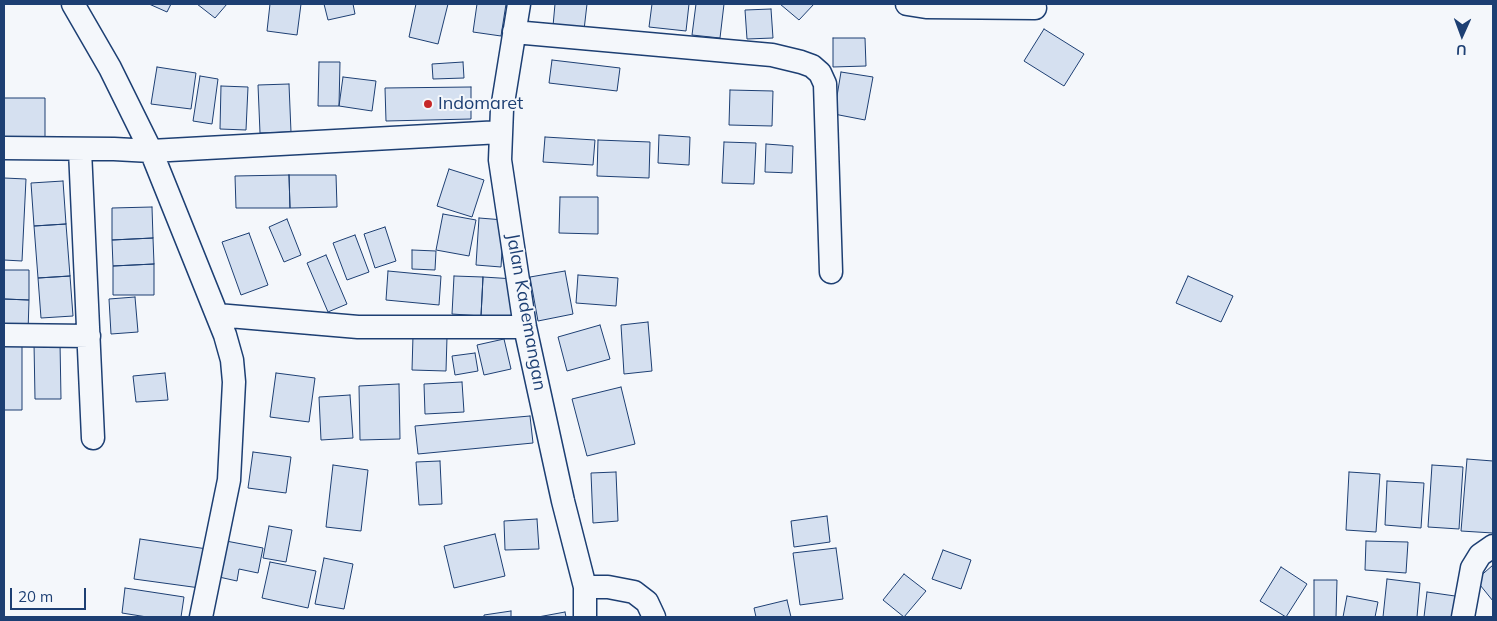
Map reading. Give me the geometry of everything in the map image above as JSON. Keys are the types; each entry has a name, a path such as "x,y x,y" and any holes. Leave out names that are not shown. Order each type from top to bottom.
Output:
{"street":[{"path":"72,4 110,68 151,151 225,335 232,360 234,382 228,480 201,617"},
{"name":"Jalan Kademangan","path":"519,4 502,109 500,160 525,327 563,501 585,587 585,617"},
{"path":"907,4 926,7 1035,8"},
{"path":"514,32 772,55 812,66 820,74 825,84 831,272"},
{"path":"4,148 151,151 501,132"},
{"path":"80,150 94,438"},
{"path":"217,315 358,327 525,327"},
{"path":"4,335 88,336"},
{"path":"1463,617 1472,568 1480,555 1493,546"},
{"path":"585,587 608,587 634,592 647,602 654,617"}],"building":[{"path":"149,4 171,4 167,12"},
{"path":"197,4 227,4 215,18"},
{"path":"270,4 301,4 297,35 267,31"},
{"path":"324,4 353,4 355,14 328,20"},
{"path":"416,4 448,4 438,44 409,37"},
{"path":"477,4 506,4 501,36 473,32"},
{"path":"555,4 587,4 584,30 553,26"},
{"path":"652,4 689,4 686,31 649,27"},
{"path":"696,4 724,4 720,38 692,35"},
{"path":"780,4 814,4 799,20"},
{"path":"771,9 773,38 747,39 745,10"},
{"path":"1044,29 1084,54 1064,86 1024,61"},
{"path":"833,38 865,38 866,66 833,67"},
{"path":"552,60 620,68 617,91 549,83"},
{"path":"319,62 340,62 339,106 318,106"},
{"path":"463,62 464,78 433,79 432,64"},
{"path":"157,67 196,73 191,109 151,104"},
{"path":"841,72 873,77 865,120 834,114"},
{"path":"200,76 218,79 212,124 193,121"},
{"path":"343,77 376,81 372,111 339,106"},
{"path":"289,84 291,132 260,133 258,85"},
{"path":"221,86 248,87 246,130 220,129"},
{"name":"Indomaret","path":"471,87 471,119 386,121 385,88"},
{"path":"730,90 773,91 772,126 729,125"},
{"path":"4,98 45,98 45,141 4,141"},
{"path":"659,135 690,137 689,165 658,163"},
{"path":"545,137 595,140 593,165 543,162"},
{"path":"598,140 650,142 649,178 597,176"},
{"path":"724,142 756,143 754,184 722,183"},
{"path":"766,144 793,146 792,173 765,172"},
{"path":"449,169 484,180 472,217 437,206"},
{"path":"289,175 336,175 337,207 290,208"},
{"path":"289,175 290,208 236,208 235,176"},
{"path":"4,178 26,179 22,261 4,260"},
{"path":"63,181 66,224 34,226 31,183"},
{"path":"560,197 598,197 598,234 559,233"},
{"path":"152,207 153,238 112,240 112,208"},
{"path":"443,214 476,220 469,256 436,250"},
{"path":"479,218 504,220 501,267 476,265"},
{"path":"287,219 301,255 284,262 269,227"},
{"path":"66,224 70,276 38,278 34,226"},
{"path":"385,227 396,261 375,268 364,234"},
{"path":"249,233 268,285 241,295 222,242"},
{"path":"355,235 369,272 347,280 333,243"},
{"path":"153,238 154,264 113,266 112,240"},
{"path":"412,250 436,251 435,270 412,269"},
{"path":"326,255 347,304 328,312 307,263"},
{"path":"154,264 154,295 113,295 113,266"},
{"path":"4,270 29,270 29,300 4,299"},
{"path":"388,271 441,276 439,305 386,300"},
{"path":"565,271 573,314 538,321 530,277"},
{"path":"578,275 618,278 616,306 576,303"},
{"path":"70,276 73,316 41,318 38,278"},
{"path":"454,276 483,277 481,316 452,314"},
{"path":"1188,276 1233,296 1221,322 1176,303"},
{"path":"483,277 515,279 512,317 481,316"},
{"path":"135,297 138,332 111,334 109,299"},
{"path":"4,299 29,300 28,332 4,332"},
{"path":"648,322 652,371 624,374 621,325"},
{"path":"600,325 610,359 567,371 558,337"},
{"path":"413,336 447,337 446,371 412,370"},
{"path":"504,339 511,369 484,375 477,345"},
{"path":"4,340 22,340 22,410 4,410"},
{"path":"60,342 61,399 35,399 34,343"},
{"path":"475,353 478,371 455,375 452,356"},
{"path":"165,373 168,400 136,402 133,376"},
{"path":"276,373 315,378 309,422 270,417"},
{"path":"462,382 464,412 425,414 424,384"},
{"path":"399,384 400,439 360,440 359,386"},
{"path":"621,387 635,444 587,456 572,399"},
{"path":"350,395 353,438 321,440 319,397"},
{"path":"530,416 533,443 418,454 415,426"},
{"path":"253,452 291,457 286,493 248,488"},
{"path":"1467,459 1493,461 1493,533 1461,531"},
{"path":"440,461 442,504 419,505 416,462"},
{"path":"333,465 368,470 361,531 326,527"},
{"path":"1432,465 1463,467 1459,529 1428,527"},
{"path":"616,472 618,521 593,523 591,473"},
{"path":"1349,472 1380,474 1376,532 1346,530"},
{"path":"1387,481 1424,483 1421,528 1385,525"},
{"path":"827,516 830,542 794,547 791,521"},
{"path":"537,519 539,549 505,550 504,521"},
{"path":"269,526 292,530 286,562 263,558"},
{"path":"495,534 505,576 454,588 444,546"},
{"path":"140,539 207,549 200,588 134,579"},
{"path":"226,541 263,548 258,573 239,569 237,581 219,577"},
{"path":"1366,541 1408,542 1406,573 1365,570"},
{"path":"836,548 843,599 800,605 793,553"},
{"path":"943,550 971,560 961,589 932,579"},
{"path":"324,558 353,564 344,609 315,604"},
{"path":"270,562 316,571 308,608 262,598"},
{"path":"1493,565 1493,601 1476,580"},
{"path":"1281,567 1307,584 1286,617 1260,601"},
{"path":"904,574 926,591 904,617 883,600"},
{"path":"1387,579 1420,583 1417,617 1383,617"},
{"path":"1314,580 1337,580 1336,617 1314,617"},
{"path":"125,588 184,597 181,617 147,617 122,613"},
{"path":"1427,592 1462,597 1460,617 1424,617"},
{"path":"1347,596 1378,602 1375,617 1343,617"},
{"path":"787,600 791,617 756,617 754,608"},
{"path":"511,611 511,617 484,617 484,615"},
{"path":"565,612 566,617 538,617"}],"place":[{"name":"Indomaret","path":"428,104"}]}
